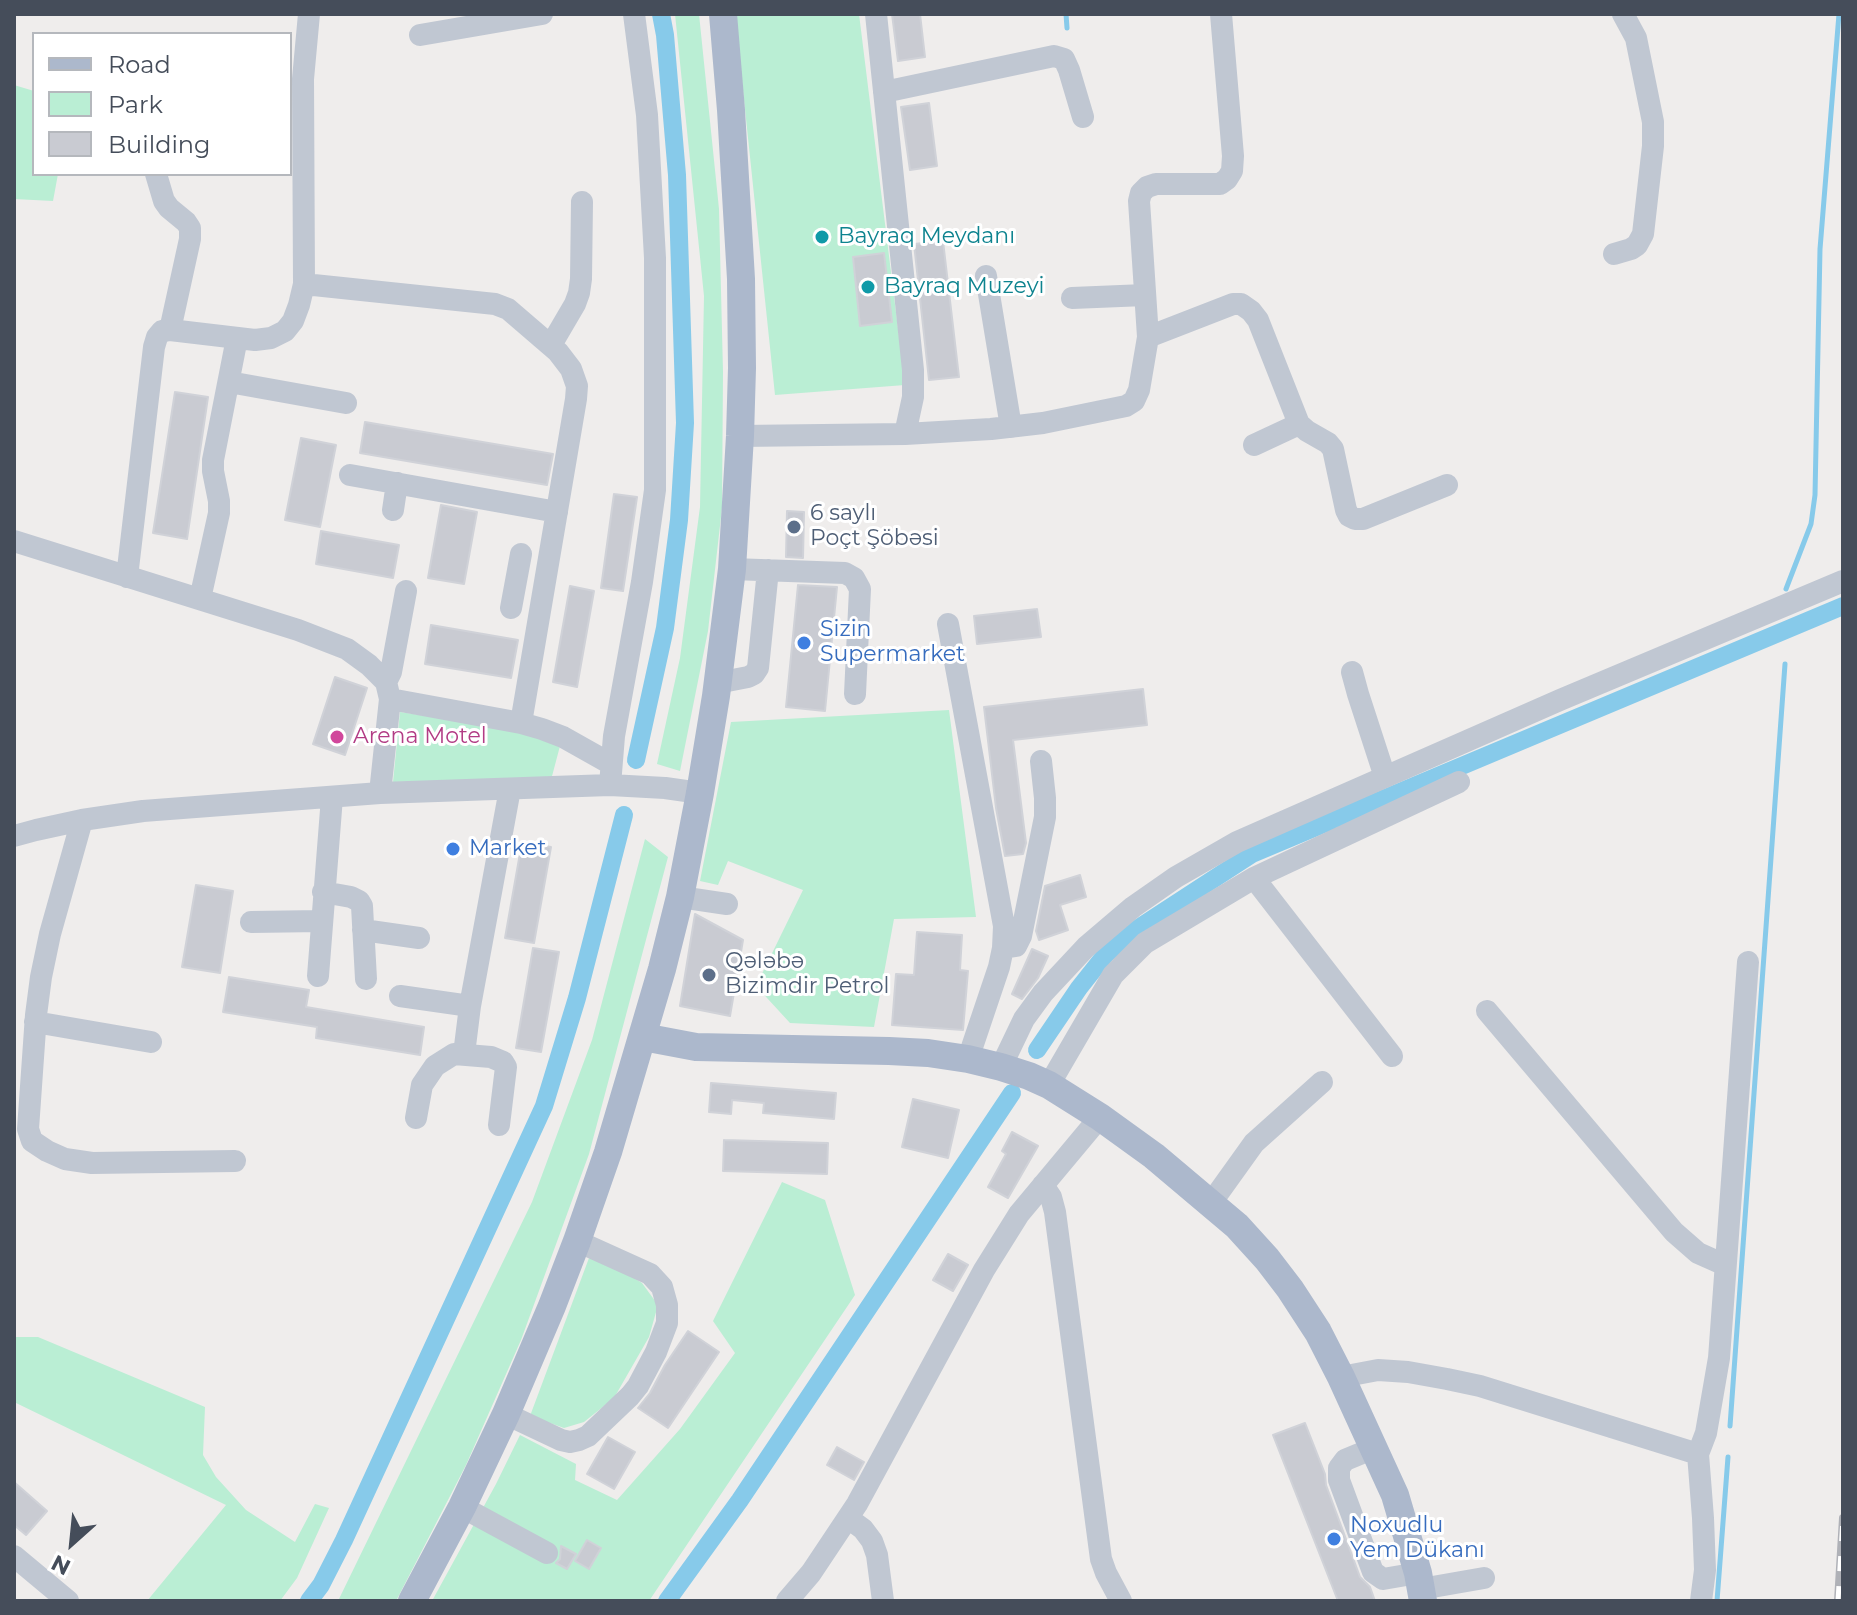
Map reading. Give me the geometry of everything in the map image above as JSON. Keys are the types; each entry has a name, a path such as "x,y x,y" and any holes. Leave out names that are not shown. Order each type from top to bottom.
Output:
{"main road":[{"path":"412,1601 462,1507 506,1414 577,1241 643,1037 680,897 700,793 732,569 740,436 741,279 723,14"},
{"path":"643,1037 696,1047 889,1051 968,1059 1029,1076 1100,1117 1154,1156 1237,1226 1290,1289 1318,1332 1341,1377 1395,1495 1421,1588"}],"street":[{"path":"127,577 157,337 162,331 170,330 255,340 271,338 285,331 299,305 304,284 302,94 309,14"},
{"path":"420,35 542,14"},
{"path":"611,774 618,712 655,490 655,258 647,115 634,14"},
{"path":"876,14 913,370 913,397 905,434"},
{"path":"740,436 905,434 1011,427 1126,406 1134,401 1139,390 1148,337 1141,193 1156,184 1220,184 1232,171 1221,14"},
{"path":"1614,254 1637,245 1643,234 1653,146 1653,122 1636,38 1623,14"},
{"path":"884,92 1054,56 1064,59 1083,117"},
{"path":"157,176 164,201 190,228 170,330"},
{"path":"551,345 579,293 582,202"},
{"path":"986,276 1011,427"},
{"path":"304,284 495,304 508,309 551,345 571,369 577,386 576,399 521,723"},
{"path":"1072,298 1145,295"},
{"path":"1148,337 1233,304 1241,304 1251,311 1258,320 1299,424 1333,449 1346,510 1355,519 1363,519 1447,485"},
{"path":"200,599 219,513 213,460 237,338"},
{"path":"229,382 346,403"},
{"path":"1254,445 1299,424"},
{"path":"350,475 557,512"},
{"path":"393,510 397,483"},
{"path":"14,541 298,630 347,649 369,665 388,691 521,723 563,737 611,774 650,787 700,793"},
{"path":"521,554 513,600 543,597"},
{"path":"732,569 845,573 854,578 860,589 855,694"},
{"path":"717,683 748,677 758,668 768,570"},
{"path":"1001,1067 1024,1019 1043,993 1086,947 1133,907 1176,877 1237,842 1560,700 1843,581"},
{"path":"380,793 388,691 406,591"},
{"path":"948,624 1004,926 999,967 968,1059"},
{"path":"1352,672 1385,777"},
{"path":"1003,948 1016,946 1024,922 1045,817 1041,761"},
{"path":"14,836 82,820 143,811 380,793 510,789 611,774"},
{"path":"1049,1085 1113,975 1145,943 1254,878 1459,782"},
{"path":"464,1054 510,789"},
{"path":"318,976 332,797"},
{"path":"82,820 41,977 28,1129 32,1141 65,1159 92,1163 235,1161"},
{"path":"1254,878 1392,1056"},
{"path":"323,892 351,897 362,906 366,979"},
{"path":"680,897 727,904"},
{"path":"251,922 321,921"},
{"path":"363,930 419,938"},
{"path":"1701,1601 1705,1570 1698,1454 1706,1433 1719,1358 1748,962"},
{"path":"400,996 470,1006"},
{"path":"1487,1011 1674,1232 1698,1253 1725,1265"},
{"path":"35,1022 151,1042"},
{"path":"416,1118 422,1085 435,1066 454,1054 464,1054 491,1057 503,1062 506,1067 499,1125"},
{"path":"1211,1203 1254,1143 1322,1082"},
{"path":"787,1601 811,1573 848,1518 984,1270 1019,1214 1100,1117"},
{"path":"1043,1185 1051,1197 1055,1212 1101,1559 1121,1601"},
{"path":"506,1414 561,1440 579,1440 588,1436 630,1396 656,1352 667,1323 667,1305 662,1287 650,1274 577,1241"},
{"path":"1341,1377 1378,1370 1408,1372 1480,1386 1698,1454"},
{"path":"1374,1448 1345,1460 1339,1468 1339,1480 1373,1572 1383,1579 1421,1588 1484,1578"},
{"path":"462,1507 547,1553"},
{"path":"848,1518 863,1529 872,1541 883,1601"},
{"path":"14,1556 68,1601"}],"green space":[{"path":"675,14 699,14 719,209 723,372 722,508 708,631 680,771 657,764 680,658 700,507 704,296"},
{"path":"735,14 859,14 905,385 775,395"},
{"path":"14,85 32,90 32,176 58,176 53,201 14,199"},
{"path":"949,710 976,917 894,919 874,1027 790,1023 756,986 803,890 728,861 718,885 700,881 731,722"},
{"path":"400,712 519,730 560,746 551,780 393,782"},
{"path":"645,839 668,857 589,1154 521,1340 466,1465 396,1601 338,1601 532,1202 592,1040"},
{"path":"782,1182 825,1200 855,1295 649,1601 432,1601 520,1435 576,1464 575,1480 617,1500 680,1429 735,1353 713,1321"},
{"path":"589,1258 616,1267 642,1283 658,1305 649,1337 614,1398 584,1422 564,1428 530,1416"},
{"path":"14,1337 38,1337 205,1407 203,1455 216,1477 246,1510 295,1542 315,1504 329,1508 297,1578 280,1601 147,1601 226,1505 14,1402"}],"building":[{"path":"892,14 920,14 925,57 898,61"},
{"path":"929,103 937,166 910,170 901,107"},
{"path":"943,241 959,377 929,380 914,244"},
{"path":"884,253 892,322 860,326 853,257"},
{"path":"175,392 208,397 187,539 153,533"},
{"path":"365,422 553,454 547,485 360,453"},
{"path":"301,438 336,445 320,527 285,520"},
{"path":"614,494 637,497 623,591 601,588"},
{"path":"441,505 477,512 464,584 428,578"},
{"path":"787,511 804,512 803,558 786,557"},
{"path":"321,531 399,545 393,578 316,564"},
{"path":"798,585 837,587 825,711 786,707"},
{"path":"570,586 594,591 577,687 553,682"},
{"path":"1037,609 1041,637 977,644 974,616"},
{"path":"431,625 518,640 511,678 425,664"},
{"path":"335,677 367,688 345,755 313,744"},
{"path":"1143,689 1147,725 1013,740 1026,843 1023,854 1005,856 984,707"},
{"path":"522,842 551,847 534,943 505,938"},
{"path":"1080,875 1086,897 1060,905 1068,930 1039,940 1036,931 1045,886"},
{"path":"196,885 233,891 220,973 182,967"},
{"path":"695,914 743,940 730,1016 680,1006"},
{"path":"917,932 962,935 960,970 968,971 963,1030 892,1025 896,974 914,975"},
{"path":"533,948 559,952 541,1052 516,1048"},
{"path":"1032,949 1048,956 1038,978 1022,999 1012,994"},
{"path":"229,977 309,990 306,1007 424,1027 420,1055 316,1038 317,1027 223,1012"},
{"path":"711,1083 836,1093 834,1119 763,1113 764,1103 732,1100 731,1114 709,1112"},
{"path":"913,1099 959,1110 948,1158 902,1147"},
{"path":"1012,1132 1038,1146 1008,1198 988,1187 1006,1154 1002,1151"},
{"path":"724,1140 828,1143 827,1174 723,1171"},
{"path":"948,1254 968,1265 953,1291 933,1280"},
{"path":"688,1331 719,1352 668,1428 638,1408"},
{"path":"1305,1423 1360,1577 1370,1587 1375,1601 1338,1601 1273,1435"},
{"path":"608,1437 635,1452 614,1489 587,1474"},
{"path":"837,1447 864,1462 854,1480 827,1465"},
{"path":"14,1482 47,1511 26,1535 14,1525"},
{"path":"587,1540 601,1548 589,1569 575,1561"},
{"path":"561,1546 576,1554 567,1569 556,1563 560,1559"}],"waterway":[{"path":"636,760 665,628 679,520 685,423 677,175 661,14"},
{"path":"1066,14 1067,28"},
{"path":"1786,589 1811,524 1815,495 1820,249 1839,14"},
{"path":"1037,1050 1106,954 1137,929 1252,854 1843,606"},
{"path":"1730,1426 1785,664"},
{"path":"309,1601 321,1585 344,1540 544,1106 577,998 624,815"},
{"path":"667,1601 740,1500 1012,1093"},
{"path":"1717,1601 1728,1457"}],"railway":[{"path":"1838,1601 1843,1518"}],"place":[{"name":"Bayraq Meydanı","path":"822,237"},
{"name":"Bayraq Muzeyi","path":"868,287"},
{"name":"6 saylı Poçt Şöbəsi","path":"794,527"},
{"name":"Sizin Supermarket","path":"804,643"},
{"name":"Arena Motel","path":"337,737"},
{"name":"Market","path":"453,849"},
{"name":"Qələbə Bizimdir Petrol","path":"709,975"},
{"name":"Noxudlu Yem Dükanı","path":"1334,1539"}]}
